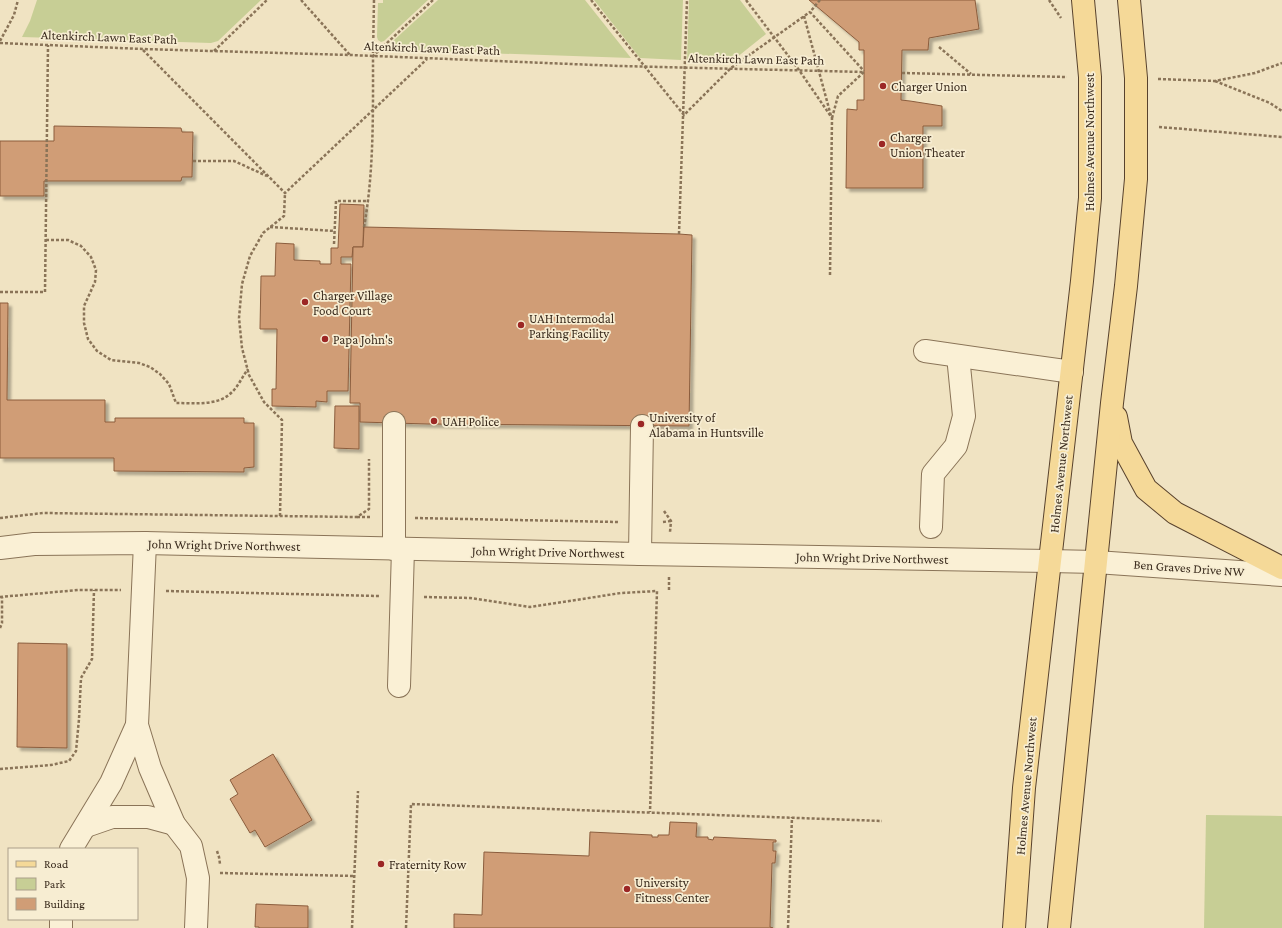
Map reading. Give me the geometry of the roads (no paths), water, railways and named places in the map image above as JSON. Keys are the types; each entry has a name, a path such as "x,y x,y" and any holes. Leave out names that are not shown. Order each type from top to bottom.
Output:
{"main road":[{"name":"Holmes Avenue Northwest","path":"1014,928 1024,788 1072,372 1090,198 1090,77 1083,0"},
{"path":"1059,928 1136,179 1136,78 1129,0"},
{"path":"1112,403 1122,443 1146,489 1175,513 1282,568"}],"street":[{"path":"925,351 1072,372"},
{"path":"931,527 933,474 956,446 964,416 958,356"},
{"path":"394,423 394,518 402,596 399,686"},
{"path":"640,554 639,522 642,426"},
{"path":"145,543 137,725 150,768 174,824 191,846 198,878 196,928"},
{"name":"John Wright Drive Northwest","path":"0,548 34,544 145,543 1096,562"},
{"name":"Ben Graves Drive NW","path":"1096,562 1282,575"},
{"path":"72,848 111,783 137,725"},
{"path":"86,826 112,817 148,817 174,824"}],"place":[{"name":"Charger Union","path":"883,86"},
{"name":"Charger Union Theater","path":"882,144"},
{"name":"Charger Village Food Court","path":"305,302"},
{"name":"UAH Intermodal Parking Facility","path":"521,325"},
{"name":"Papa John's","path":"325,339"},
{"name":"UAH Police","path":"434,421"},
{"name":"University of Alabama in Huntsville","path":"641,424"},
{"name":"Fraternity Row","path":"381,864"},
{"name":"University Fitness Center","path":"627,889"}]}
